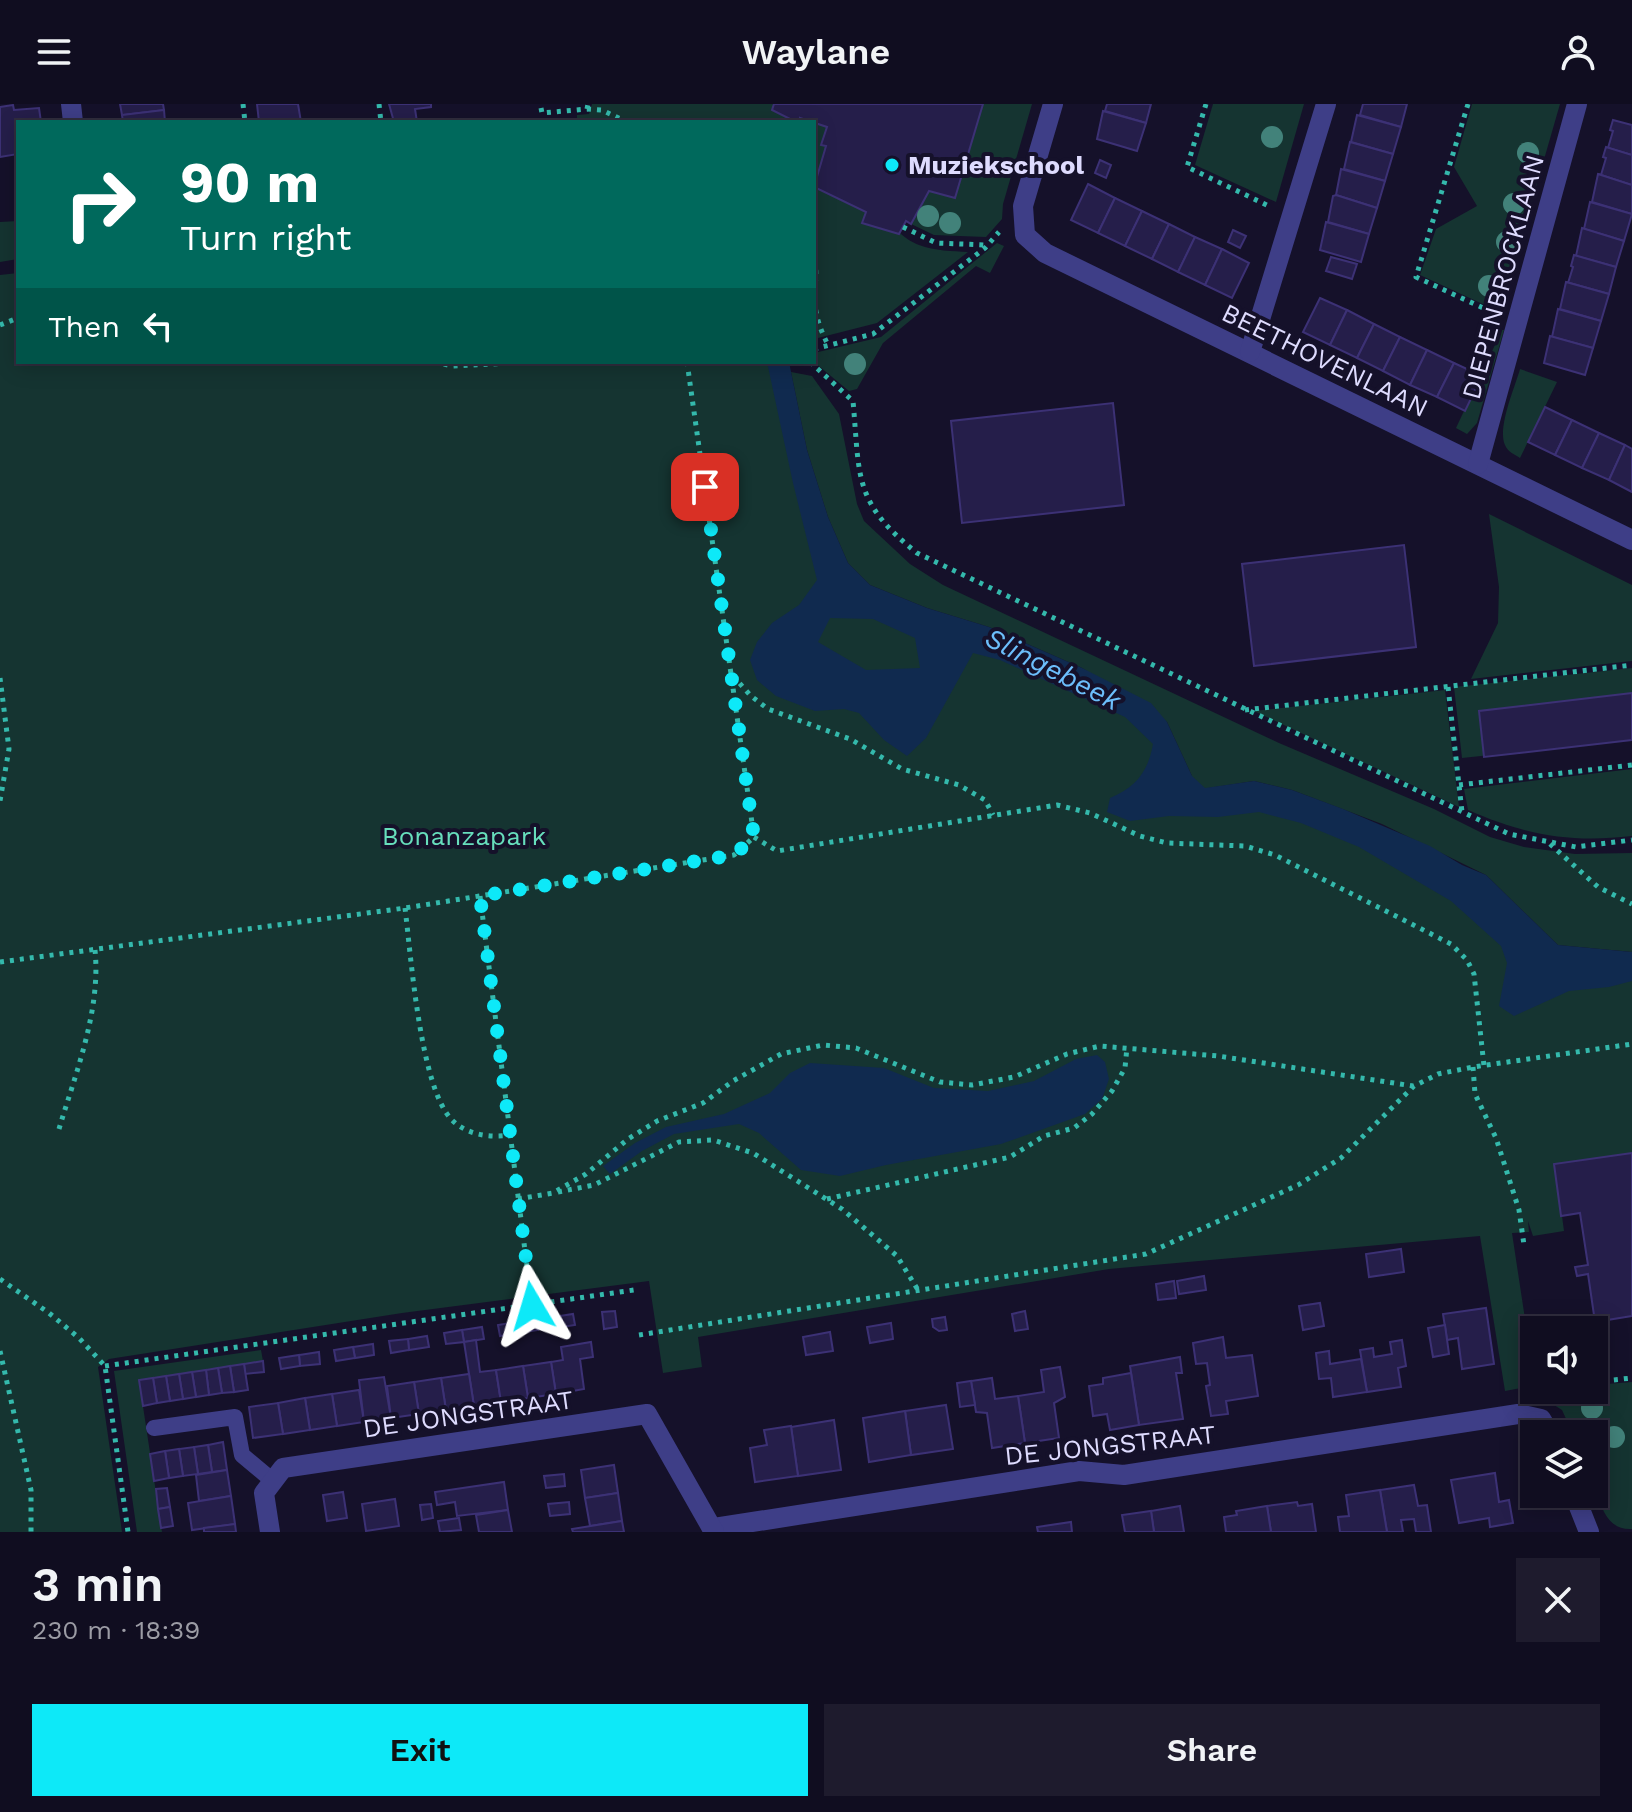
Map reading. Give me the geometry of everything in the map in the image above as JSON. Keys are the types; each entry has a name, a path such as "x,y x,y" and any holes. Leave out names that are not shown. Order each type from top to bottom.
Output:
{"street":[{"path":"1023,206 1053,104"},
{"path":"1250,352 1326,104"},
{"name":"DIEPENBROCKLAAN","path":"1478,464 1577,104"},
{"name":"BEETHOVENLAAN","path":"1023,206 1025,235 1045,253 1632,540"},
{"name":"DE JONGSTRAAT","path":"273,1481 283,1468 647,1414 714,1530 1079,1471 1124,1475 1518,1414 1542,1420"},
{"path":"270,1532 264,1493 273,1481"},
{"path":"1580,1508 1589,1532"}],"lane":[{"path":"154,1428 235,1417 242,1455 273,1481"}],"path":[{"path":"1206,104 1187,167 1292,216"},
{"path":"1468,104 1416,277 1517,324"},
{"path":"541,108 542,113 587,106 623,120"},
{"path":"816,348 873,334 987,245 1023,206"},
{"path":"903,227 936,243 987,245"},
{"path":"816,306 819,325 828,345"},
{"path":"443,364 492,364"},
{"path":"687,364 754,837"},
{"path":"812,364 853,401 860,477 869,505 890,532 917,553 1509,834 1576,847 1632,840"},
{"path":"1244,710 1632,665"},
{"path":"732,675 768,709 850,739 902,769 959,785 985,800 993,815"},
{"path":"0,678 9,749 0,801"},
{"path":"1448,687 1462,813"},
{"path":"1459,785 1632,765"},
{"path":"754,837 777,851 1057,805 1090,813 1140,836 1167,843 1245,846 1275,855 1451,944 1467,960 1474,974 1484,1066"},
{"path":"0,962 405,908 734,855 754,837"},
{"path":"1550,844 1598,887 1632,904"},
{"path":"480,896 532,1306"},
{"path":"405,908 421,1026 432,1082 444,1109 460,1127 496,1137 510,1135"},
{"path":"59,1129 86,1040 97,973 95,950"},
{"path":"639,1335 1146,1254 1298,1185 1341,1158 1414,1086 1438,1074 1632,1044"},
{"path":"553,1193 586,1174 628,1139 657,1121 703,1103 733,1081 781,1054 823,1045 856,1048 940,1082 972,1085 1014,1077 1067,1054 1100,1046 1299,1067 1414,1086"},
{"path":"826,1199 1010,1157 1044,1136 1074,1128 1092,1114 1112,1091 1125,1068 1127,1047"},
{"path":"1473,1067 1475,1094 1496,1138 1519,1210 1524,1245"},
{"path":"518,1199 594,1185 679,1142 713,1140 753,1153 826,1199 897,1256 919,1290"},
{"path":"0,1279 49,1313 79,1338 105,1366 128,1532"},
{"path":"105,1366 634,1290"},
{"path":"0,1351 31,1490 31,1532"},
{"path":"1608,1381 1632,1378"}],"green space":[{"path":"592,104 837,104 826,146 882,216 907,239 919,245 937,250 968,252 877,323 816,338 816,120 577,120 577,115 589,114"},
{"path":"842,104 1032,104 1003,204 1002,219 986,237 934,235 911,224"},
{"path":"1213,104 1304,104 1276,202 1195,165"},
{"path":"1472,104 1560,104 1500,312 1420,275 1436,229 1477,206 1454,167"},
{"path":"16,221 16,259 0,262 0,222"},
{"path":"997,243 1004,246 990,273 976,266 883,343 857,389 849,391 816,364 816,353 881,337"},
{"name":"Bonanzapark","path":"16,273 16,364 781,364 809,496 855,583 1140,712 1192,776 1167,722 1082,668 989,627 927,608 870,585 848,563 828,517 807,450 791,372 812,376 839,414 857,504 864,521 910,564 943,585 1279,743 1434,809 1490,837 1524,847 1575,854 1632,853 1632,952 1558,945 1486,875 1382,824 1292,790 1254,781 1208,788 1453,869 1543,965 1632,962 1632,1290 1580,1213 1562,1216 1564,1231 1533,1236 1528,1221 1529,1232 1512,1233 1525,1316 1520,1316 1520,1388 1505,1391 1480,1236 1109,1269 698,1337 702,1367 663,1373 649,1281 402,1313 109,1359 98,1367 122,1532 0,1532 0,275"},
{"path":"1502,330 1477,423 1467,434 1456,428"},
{"path":"1520,369 1557,382 1520,458 1505,445 1503,428"},
{"path":"1489,514 1632,585 1632,661 1471,679 1498,623 1499,587"},
{"path":"1632,668 1632,740 1462,758 1454,687"},
{"path":"1445,690 1459,807 1254,711"},
{"path":"1632,769 1632,836 1568,837 1509,826 1468,810 1464,789"},
{"path":"261,1350 263,1361 139,1380 162,1532 137,1532 114,1371"},
{"path":"1632,1382 1632,1529 1619,1527 1603,1508 1608,1508 1608,1420 1567,1420 1562,1410 1553,1404 1608,1404 1608,1384"}],"water":[{"name":"Slingebeek","path":"767,364 789,364 807,450 828,517 848,563 870,585 927,608 989,627 1151,703 1167,722 1192,776 1205,788 1254,781 1292,790 1430,846 1486,875 1558,945 1632,952 1632,981 1569,991 1514,1016 1499,1006 1507,963 1501,946 1451,901 1359,847 1301,823 1259,812 1130,821 1107,812 1110,798 1127,789 1144,770 1153,744 1125,717 1000,660 973,653 926,738 907,756 884,740 859,713 844,709 815,711 776,696 757,680 750,660 757,642 772,623 799,605 817,580","holes":["830,618 873,619 915,638 920,668 866,670 818,642"]},
{"path":"1097,1055 1105,1062 1109,1079 1102,1099 1085,1114 1001,1144 840,1176 801,1170 759,1133 739,1124 674,1134 642,1151 610,1174 603,1166 635,1143 666,1127 724,1114 770,1093 790,1073 810,1063 884,1068 934,1088 988,1091 1034,1081 1076,1059"}],"building":[{"path":"120,104 163,104 164,110 122,115"},
{"path":"257,104 298,104 301,120 259,120"},
{"path":"389,104 431,104 431,107 415,109 417,120 393,120"},
{"name":"Muziekschool","path":"774,104 983,104 955,198 929,191 911,224 906,221 899,234 862,223 866,212 816,188 826,146 821,145 827,127 816,123 816,120 792,120 772,110"},
{"path":"1107,104 1151,104 1146,123 1105,111"},
{"path":"1363,104 1407,104 1401,127 1360,115"},
{"path":"13,105 14,110 39,108 41,120 16,120 16,154 0,157 0,107"},
{"path":"164,110 165,120 123,120 122,115"},
{"path":"1103,111 1146,123 1137,151 1097,139"},
{"path":"1357,115 1401,127 1393,154 1351,142"},
{"path":"1613,120 1632,125 1632,155 1608,148"},
{"path":"1350,142 1393,154 1385,181 1344,169"},
{"path":"1606,147 1632,155 1632,185 1601,175"},
{"path":"1100,160 1111,165 1106,178 1095,173"},
{"path":"1341,169 1385,181 1377,208 1336,195"},
{"path":"1598,174 1632,185 1632,214 1592,202"},
{"path":"1088,184 1115,198 1098,233 1071,220"},
{"path":"1333,196 1377,208 1369,234 1328,222"},
{"path":"1115,198 1142,211 1125,246 1098,233"},
{"path":"1590,202 1632,214 1624,241 1584,229"},
{"path":"1142,211 1169,224 1152,259 1125,246"},
{"path":"1326,222 1369,234 1361,262 1320,250"},
{"path":"1169,224 1195,237 1178,272 1152,259"},
{"path":"1582,228 1624,241 1616,267 1576,256"},
{"path":"1233,230 1246,236 1240,248 1228,242"},
{"path":"1195,237 1222,249 1205,285 1178,272"},
{"path":"1222,249 1249,263 1232,298 1205,285"},
{"path":"1574,255 1616,267 1609,294 1568,283"},
{"path":"1331,257 1357,264 1352,279 1326,271"},
{"path":"1566,282 1609,294 1601,321 1560,309"},
{"path":"1320,298 1347,310 1330,345 1303,332"},
{"path":"1558,309 1601,321 1593,348 1552,337"},
{"path":"1347,310 1374,324 1357,358 1330,345"},
{"path":"1374,324 1400,337 1383,371 1357,358"},
{"path":"1550,336 1593,348 1585,375 1544,363"},
{"path":"1400,337 1427,350 1410,385 1383,371"},
{"path":"1427,350 1454,363 1437,397 1410,385"},
{"path":"1454,363 1482,376 1465,411 1437,397"},
{"path":"1113,403 1124,505 962,523 951,421"},
{"path":"1545,407 1572,420 1555,455 1528,442"},
{"path":"1572,420 1599,433 1582,468 1555,455"},
{"path":"1599,433 1625,445 1609,480 1582,468"},
{"path":"1625,445 1632,449 1632,492 1609,480"},
{"path":"1404,545 1416,647 1254,666 1242,564"},
{"path":"1632,693 1632,740 1484,757 1479,711"},
{"path":"1632,1153 1632,1316 1608,1320 1608,1316 1594,1316 1588,1274 1577,1276 1575,1267 1588,1265 1580,1213 1561,1216 1554,1164"},
{"path":"1401,1249 1404,1272 1369,1277 1366,1254"},
{"path":"1204,1276 1206,1290 1179,1294 1177,1281"},
{"path":"1174,1281 1176,1298 1158,1300 1156,1284"},
{"path":"1320,1303 1324,1326 1303,1330 1299,1306"},
{"path":"1486,1308 1494,1364 1462,1369 1458,1338 1447,1340 1443,1314"},
{"path":"615,1311 617,1327 604,1329 602,1312"},
{"path":"1025,1311 1028,1329 1015,1331 1012,1314"},
{"path":"573,1314 575,1325 555,1328 553,1317"},
{"path":"945,1317 947,1330 939,1331 933,1327 932,1319"},
{"path":"537,1319 538,1330 518,1333 517,1322"},
{"path":"517,1322 518,1333 500,1336 498,1325"},
{"path":"891,1323 893,1339 870,1343 867,1327"},
{"path":"1445,1325 1449,1354 1433,1357 1428,1328"},
{"path":"482,1327 484,1339 464,1342 462,1330"},
{"path":"462,1330 464,1342 446,1344 444,1333"},
{"path":"830,1332 833,1351 806,1355 803,1337"},
{"path":"427,1336 429,1347 409,1350 408,1339"},
{"path":"1223,1337 1226,1358 1252,1355 1258,1396 1226,1401 1228,1414 1211,1416 1206,1386 1210,1385 1207,1363 1196,1364 1193,1343"},
{"path":"408,1339 409,1350 391,1353 389,1341"},
{"path":"476,1340 480,1372 496,1370 501,1402 474,1406 464,1342"},
{"path":"1402,1340 1406,1366 1398,1368 1401,1387 1367,1392 1360,1350 1373,1348 1374,1357 1392,1354 1390,1342"},
{"path":"591,1342 593,1357 580,1359 584,1389 556,1394 551,1362 563,1360 561,1347"},
{"path":"373,1344 374,1355 355,1358 353,1347"},
{"path":"353,1347 355,1358 336,1361 334,1350"},
{"path":"1329,1351 1330,1364 1361,1359 1367,1392 1333,1397 1331,1378 1319,1379 1316,1353"},
{"path":"319,1352 320,1364 300,1366 299,1355"},
{"path":"299,1355 300,1366 281,1369 279,1358"},
{"path":"1180,1357 1182,1373 1176,1373 1183,1419 1139,1425 1130,1366"},
{"path":"263,1361 264,1372 245,1374 244,1364"},
{"path":"551,1362 556,1394 528,1398 523,1366"},
{"path":"244,1364 248,1390 234,1392 230,1366"},
{"path":"230,1366 234,1392 222,1393 218,1368"},
{"path":"523,1366 528,1398 501,1402 496,1370"},
{"path":"1060,1367 1065,1397 1054,1403 1059,1438 1025,1443 1018,1396 1044,1392 1041,1370"},
{"path":"218,1368 222,1393 209,1395 206,1370"},
{"path":"206,1370 209,1395 196,1397 192,1372"},
{"path":"192,1372 196,1397 183,1399 179,1374"},
{"path":"1131,1373 1139,1425 1110,1430 1107,1414 1093,1416 1089,1386 1103,1384 1103,1378"},
{"path":"179,1374 183,1399 170,1401 166,1376"},
{"path":"469,1374 474,1406 446,1410 441,1378"},
{"path":"166,1376 170,1401 157,1403 153,1378"},
{"path":"384,1377 391,1418 364,1422 359,1380"},
{"path":"153,1378 157,1403 143,1406 139,1380"},
{"path":"441,1378 446,1410 419,1414 414,1382"},
{"path":"992,1378 995,1399 1018,1396 1025,1443 992,1448 987,1413 976,1412 971,1381"},
{"path":"971,1381 975,1405 960,1407 957,1383"},
{"path":"414,1382 419,1414 391,1418 387,1386"},
{"path":"359,1390 364,1422 337,1426 332,1394"},
{"path":"332,1394 337,1426 310,1430 305,1398"},
{"path":"305,1398 310,1430 283,1434 278,1403"},
{"path":"278,1403 283,1434 253,1438 249,1407"},
{"path":"946,1405 953,1449 911,1455 905,1411"},
{"path":"905,1411 911,1455 869,1462 863,1418"},
{"path":"834,1420 841,1470 798,1476 791,1427"},
{"path":"791,1426 798,1476 755,1482 750,1448 767,1445 764,1430"},
{"path":"223,1442 227,1470 212,1472 208,1445"},
{"path":"208,1445 212,1472 198,1474 194,1447"},
{"path":"194,1447 198,1474 183,1476 179,1449"},
{"path":"179,1449 183,1476 169,1478 165,1451"},
{"path":"165,1451 169,1478 154,1481 150,1454"},
{"path":"614,1465 618,1493 585,1498 581,1470"},
{"path":"227,1470 231,1496 199,1501 196,1475"},
{"path":"1495,1473 1499,1502 1509,1500 1513,1523 1490,1527 1489,1518 1459,1523 1451,1480"},
{"path":"564,1474 565,1486 546,1488 544,1476"},
{"path":"504,1482 508,1510 457,1516 455,1502 437,1505 435,1492"},
{"path":"1414,1485 1418,1506 1427,1505 1431,1532 1416,1532 1414,1519 1401,1520 1403,1532 1387,1532 1380,1490"},
{"path":"167,1488 170,1507 158,1509 156,1489"},
{"path":"1380,1490 1387,1532 1340,1532 1338,1517 1349,1516 1346,1495"},
{"path":"343,1492 347,1518 327,1521 323,1495"},
{"path":"618,1493 622,1521 590,1526 585,1498"},
{"path":"231,1496 235,1524 192,1530 188,1503"},
{"path":"395,1499 399,1526 366,1531 362,1504"},
{"path":"569,1502 570,1514 550,1516 548,1504"},
{"path":"1297,1502 1298,1506 1312,1504 1316,1532 1271,1532 1267,1506"},
{"path":"431,1504 433,1518 422,1520 420,1505"},
{"path":"1180,1506 1184,1532 1154,1532 1151,1511"},
{"path":"1267,1506 1271,1532 1226,1532 1224,1517 1237,1515 1236,1511"},
{"path":"170,1507 173,1526 161,1528 158,1509"},
{"path":"508,1510 512,1532 479,1532 476,1515"},
{"path":"1151,1511 1154,1532 1125,1532 1122,1515"},
{"path":"459,1518 461,1530 440,1532 438,1521"},
{"path":"622,1521 624,1532 573,1532 572,1529"},
{"path":"1071,1522 1072,1532 1038,1532 1037,1527"},
{"path":"235,1524 236,1532 204,1532 204,1528"}],"place":[{"name":"Muziekschool","path":"892,165"}],"route":[{"path":"532,1306 480,896 734,855 754,837 705,487"}]}
